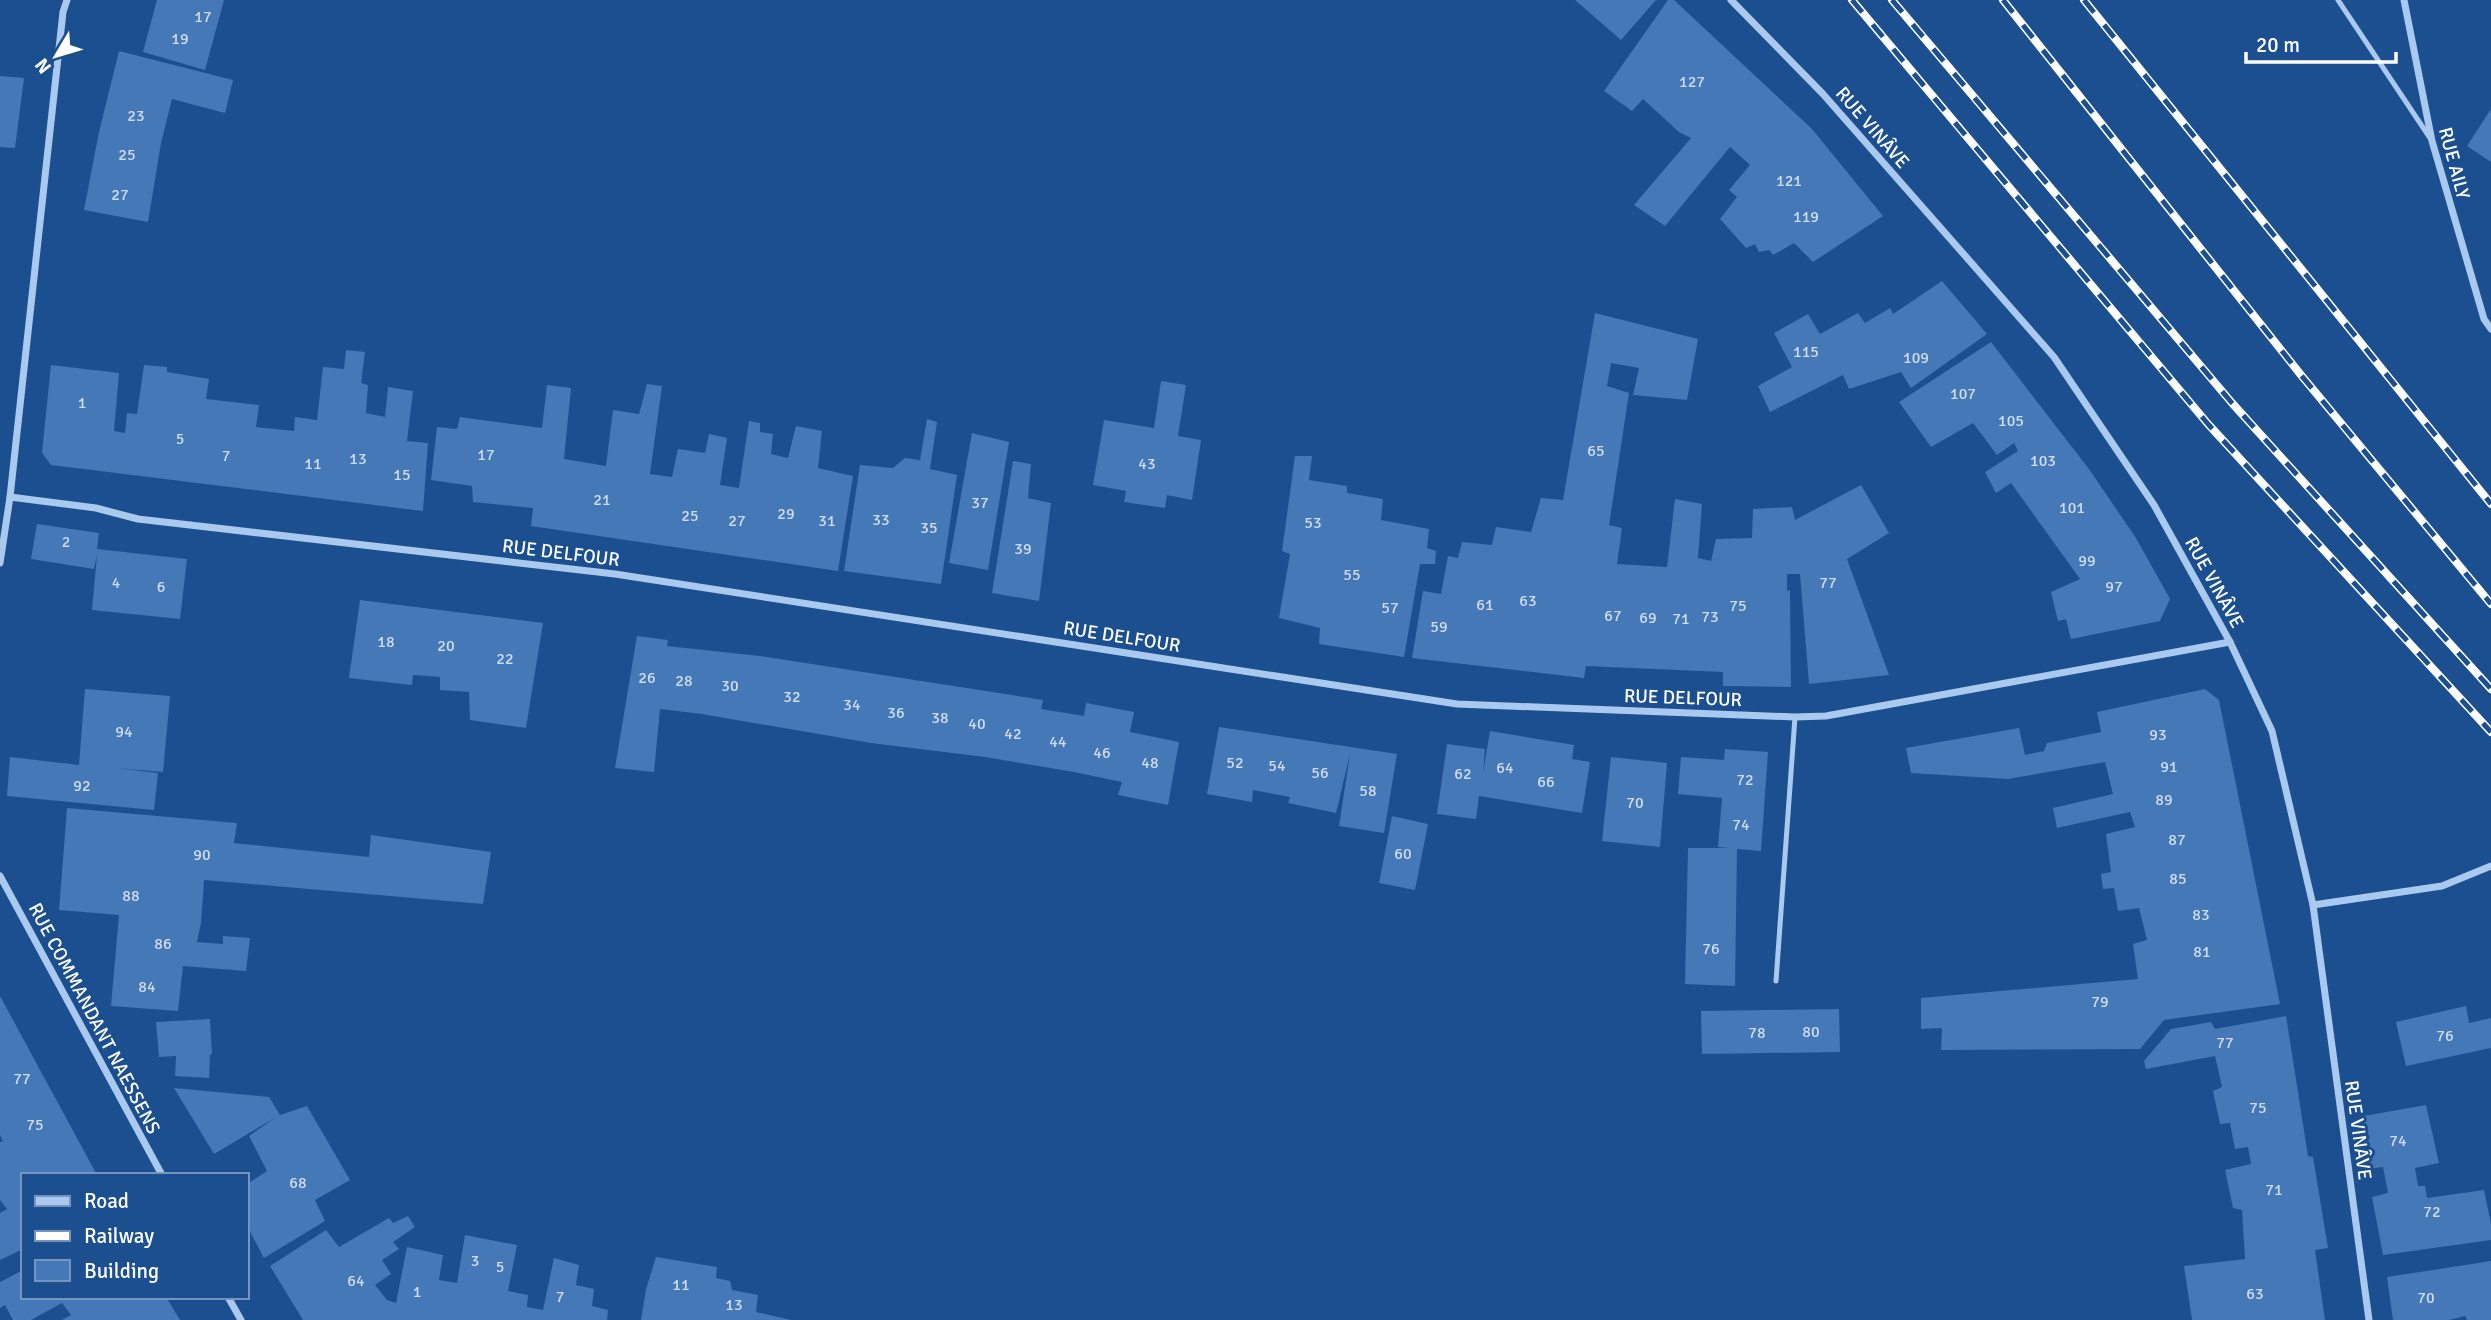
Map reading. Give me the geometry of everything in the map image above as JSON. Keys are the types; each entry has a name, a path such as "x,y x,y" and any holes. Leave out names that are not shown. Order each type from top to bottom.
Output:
{"street":[{"path":"0,563 10,498 63,12 67,0"},
{"name":"RUE VINÂVE","path":"1731,0 1822,94 2054,358 2154,505 2230,642 2272,731 2313,905 2369,1320"},
{"name":"RUE AILY","path":"2404,0 2432,141 2484,319 2491,330"},
{"name":"RUE DELFOUR","path":"10,498 96,508 138,519 615,574 1457,704 1826,716 2230,642"},
{"path":"2313,905 2442,886 2491,866"},
{"name":"RUE COMMANDANT NAESSENS","path":"0,876 161,1173"},
{"path":"229,1299 241,1320"}],"lane":[{"path":"2338,0 2432,141"},
{"path":"1776,981 1795,717"}],"building":[{"path":"157,0 224,0 205,70 143,52"},
{"path":"1575,0 1656,0 1621,40"},
{"path":"1668,0 1674,0 1812,129 1883,216 1813,262 1794,243 1773,255 1769,250 1759,252 1755,244 1746,248 1720,219 1737,197 1729,190 1750,165 1730,147 1665,226 1634,205 1691,138 1679,132 1643,99 1632,111 1604,91"},
{"path":"119,51 233,80 225,113 172,99 161,143 148,222 84,210 99,132"},
{"path":"0,76 24,78 15,148 0,147"},
{"path":"2491,109 2491,162 2467,146"},
{"path":"1942,281 1987,334 1911,388 1901,372 1849,389 1843,375 1770,412 1758,386 1792,367 1774,333 1808,314 1820,334 1858,313 1865,323 1890,308 1893,314"},
{"path":"1595,313 1698,339 1687,400 1633,395 1639,368 1611,363 1607,386 1629,393 1609,525 1622,528 1617,564 1667,567 1675,499 1702,504 1698,558 1711,561 1716,539 1752,538 1753,509 1792,507 1795,520 1861,485 1889,533 1847,559 1889,675 1809,684 1800,574 1787,574 1787,591 1790,590 1791,687 1723,686 1723,672 1586,666 1584,678 1412,658 1423,591 1441,594 1448,556 1458,558 1462,542 1492,545 1496,527 1531,532 1541,498 1563,500"},
{"path":"1991,342 2089,469 2136,538 2170,599 2160,621 2071,639 2066,619 2058,621 2051,592 2080,579 2011,483 1996,493 1985,472 2018,451 2014,443 1997,455 1973,423 1931,447 1899,402"},
{"path":"346,350 365,352 361,383 368,385 366,413 385,417 388,387 413,391 407,441 428,443 423,511 51,465 42,453 51,365 119,373 114,431 125,433 127,413 137,414 144,365 167,367 167,372 209,379 206,399 259,405 256,427 294,431 295,417 317,420 323,367 344,369"},
{"path":"1161,381 1186,385 1178,436 1201,440 1192,500 1167,495 1165,508 1124,502 1126,491 1093,485 1104,420 1154,428"},
{"path":"647,384 662,386 650,474 672,477 678,449 705,453 709,434 727,438 720,485 739,488 749,421 760,423 760,432 773,434 771,454 788,458 796,426 822,431 818,468 853,476 838,571 531,526 533,508 473,502 472,486 431,480 437,427 457,429 460,417 542,428 547,385 571,388 564,459 606,466 613,410 639,414"},
{"path":"927,419 937,422 930,469 957,475 941,584 844,571 860,465 893,468 905,458 920,460"},
{"path":"972,433 1009,442 988,570 949,563"},
{"path":"1295,456 1312,456 1309,480 1347,486 1347,493 1383,499 1381,520 1429,529 1427,548 1436,551 1435,564 1420,564 1404,657 1319,644 1320,628 1279,618 1290,554 1282,551"},
{"path":"1013,461 1031,464 1028,498 1051,503 1039,601 992,593"},
{"path":"37,524 99,533 97,549 187,559 180,619 92,610 97,555 94,569 31,559"},
{"path":"360,600 543,623 526,728 470,720 469,692 440,690 440,677 413,675 412,685 349,678"},
{"path":"637,636 668,640 667,646 760,656 1043,700 1041,709 1084,716 1086,703 1134,712 1130,732 1179,742 1168,805 1118,795 1122,782 1074,772 660,709 654,772 615,768"},
{"path":"85,689 170,696 163,772 117,768 158,773 154,810 7,796 10,757 79,765"},
{"path":"2205,689 2219,700 2280,1004 2164,1020 2140,1049 1941,1050 1942,1028 1921,1029 1921,998 2138,979 2133,944 2147,940 2139,908 2118,911 2114,888 2103,889 2101,874 2111,872 2106,834 2135,827 2130,812 2057,828 2053,808 2113,794 2105,762 2008,779 1911,773 1906,748 2019,728 2025,755 2044,751 2047,743 2101,732 2097,712"},
{"path":"1219,727 1397,754 1384,833 1339,826 1350,754 1336,813 1288,803 1290,797 1253,790 1252,802 1207,794"},
{"path":"1490,731 1574,745 1572,759 1590,762 1582,813 1479,796 1476,819 1437,814 1447,744 1485,749 1483,773"},
{"path":"1725,749 1768,752 1761,851 1737,849 1735,986 1685,984 1688,848 1729,848 1718,847 1722,798 1678,794 1681,757 1724,760"},
{"path":"1611,757 1667,763 1660,847 1602,841"},
{"path":"67,808 237,823 234,843 369,857 371,835 491,852 483,904 204,880 197,942 223,944 223,936 250,938 246,971 183,966 178,1011 111,1006 119,915 59,910"},
{"path":"1392,816 1428,824 1415,890 1379,883"},
{"path":"0,996 96,1173 21,1173 21,1250 0,1260 0,1213 7,1209 0,1200 0,1142 3,1141 0,1135"},
{"path":"2466,1006 2469,1023 2491,1018 2491,1048 2406,1066 2396,1022"},
{"path":"1839,1009 1840,1052 1702,1054 1701,1011"},
{"path":"2286,1016 2308,1156 2313,1157 2328,1248 2315,1250 2325,1320 2192,1320 2184,1266 2245,1259 2242,1210 2233,1208 2225,1170 2251,1164 2248,1147 2235,1149 2230,1123 2220,1124 2213,1091 2222,1087 2215,1056 2146,1069 2144,1061 2171,1029 2211,1022 2215,1029"},
{"path":"210,1019 212,1054 209,1078 175,1076 176,1056 159,1057 156,1022"},
{"path":"174,1088 269,1097 280,1115 307,1106 350,1180 315,1200 325,1221 264,1258 248,1228 248,1183 267,1171 249,1136 276,1117 214,1154"},
{"path":"2426,1105 2439,1163 2415,1168 2418,1186 2425,1186 2427,1198 2484,1190 2491,1224 2491,1240 2383,1255 2372,1197 2388,1193 2383,1167 2367,1169 2358,1117"},
{"path":"408,1216 415,1227 393,1242 399,1249 382,1260 391,1274 375,1285 387,1300 396,1303 407,1247 443,1255 439,1280 457,1283 465,1235 517,1245 508,1291 528,1295 527,1307 543,1310 554,1258 579,1265 576,1285 594,1289 592,1306 608,1310 607,1320 303,1320 270,1266 326,1230 339,1247 389,1218 393,1223"},
{"path":"656,1257 717,1267 716,1278 730,1281 732,1290 758,1295 756,1312 791,1320 641,1320 646,1289"},
{"path":"2491,1261 2491,1320 2467,1320 2465,1316 2449,1320 2393,1320 2387,1277"},
{"path":"21,1271 21,1299 167,1299 180,1320 62,1320 71,1315 62,1303 31,1320 13,1320 5,1305 0,1308 0,1282"}],"railway":[{"path":"1852,0 2208,424 2491,732"},
{"path":"1892,0 2232,403 2491,689"},
{"path":"2003,0 2301,375 2491,604"},
{"path":"2084,0 2491,504"}]}
